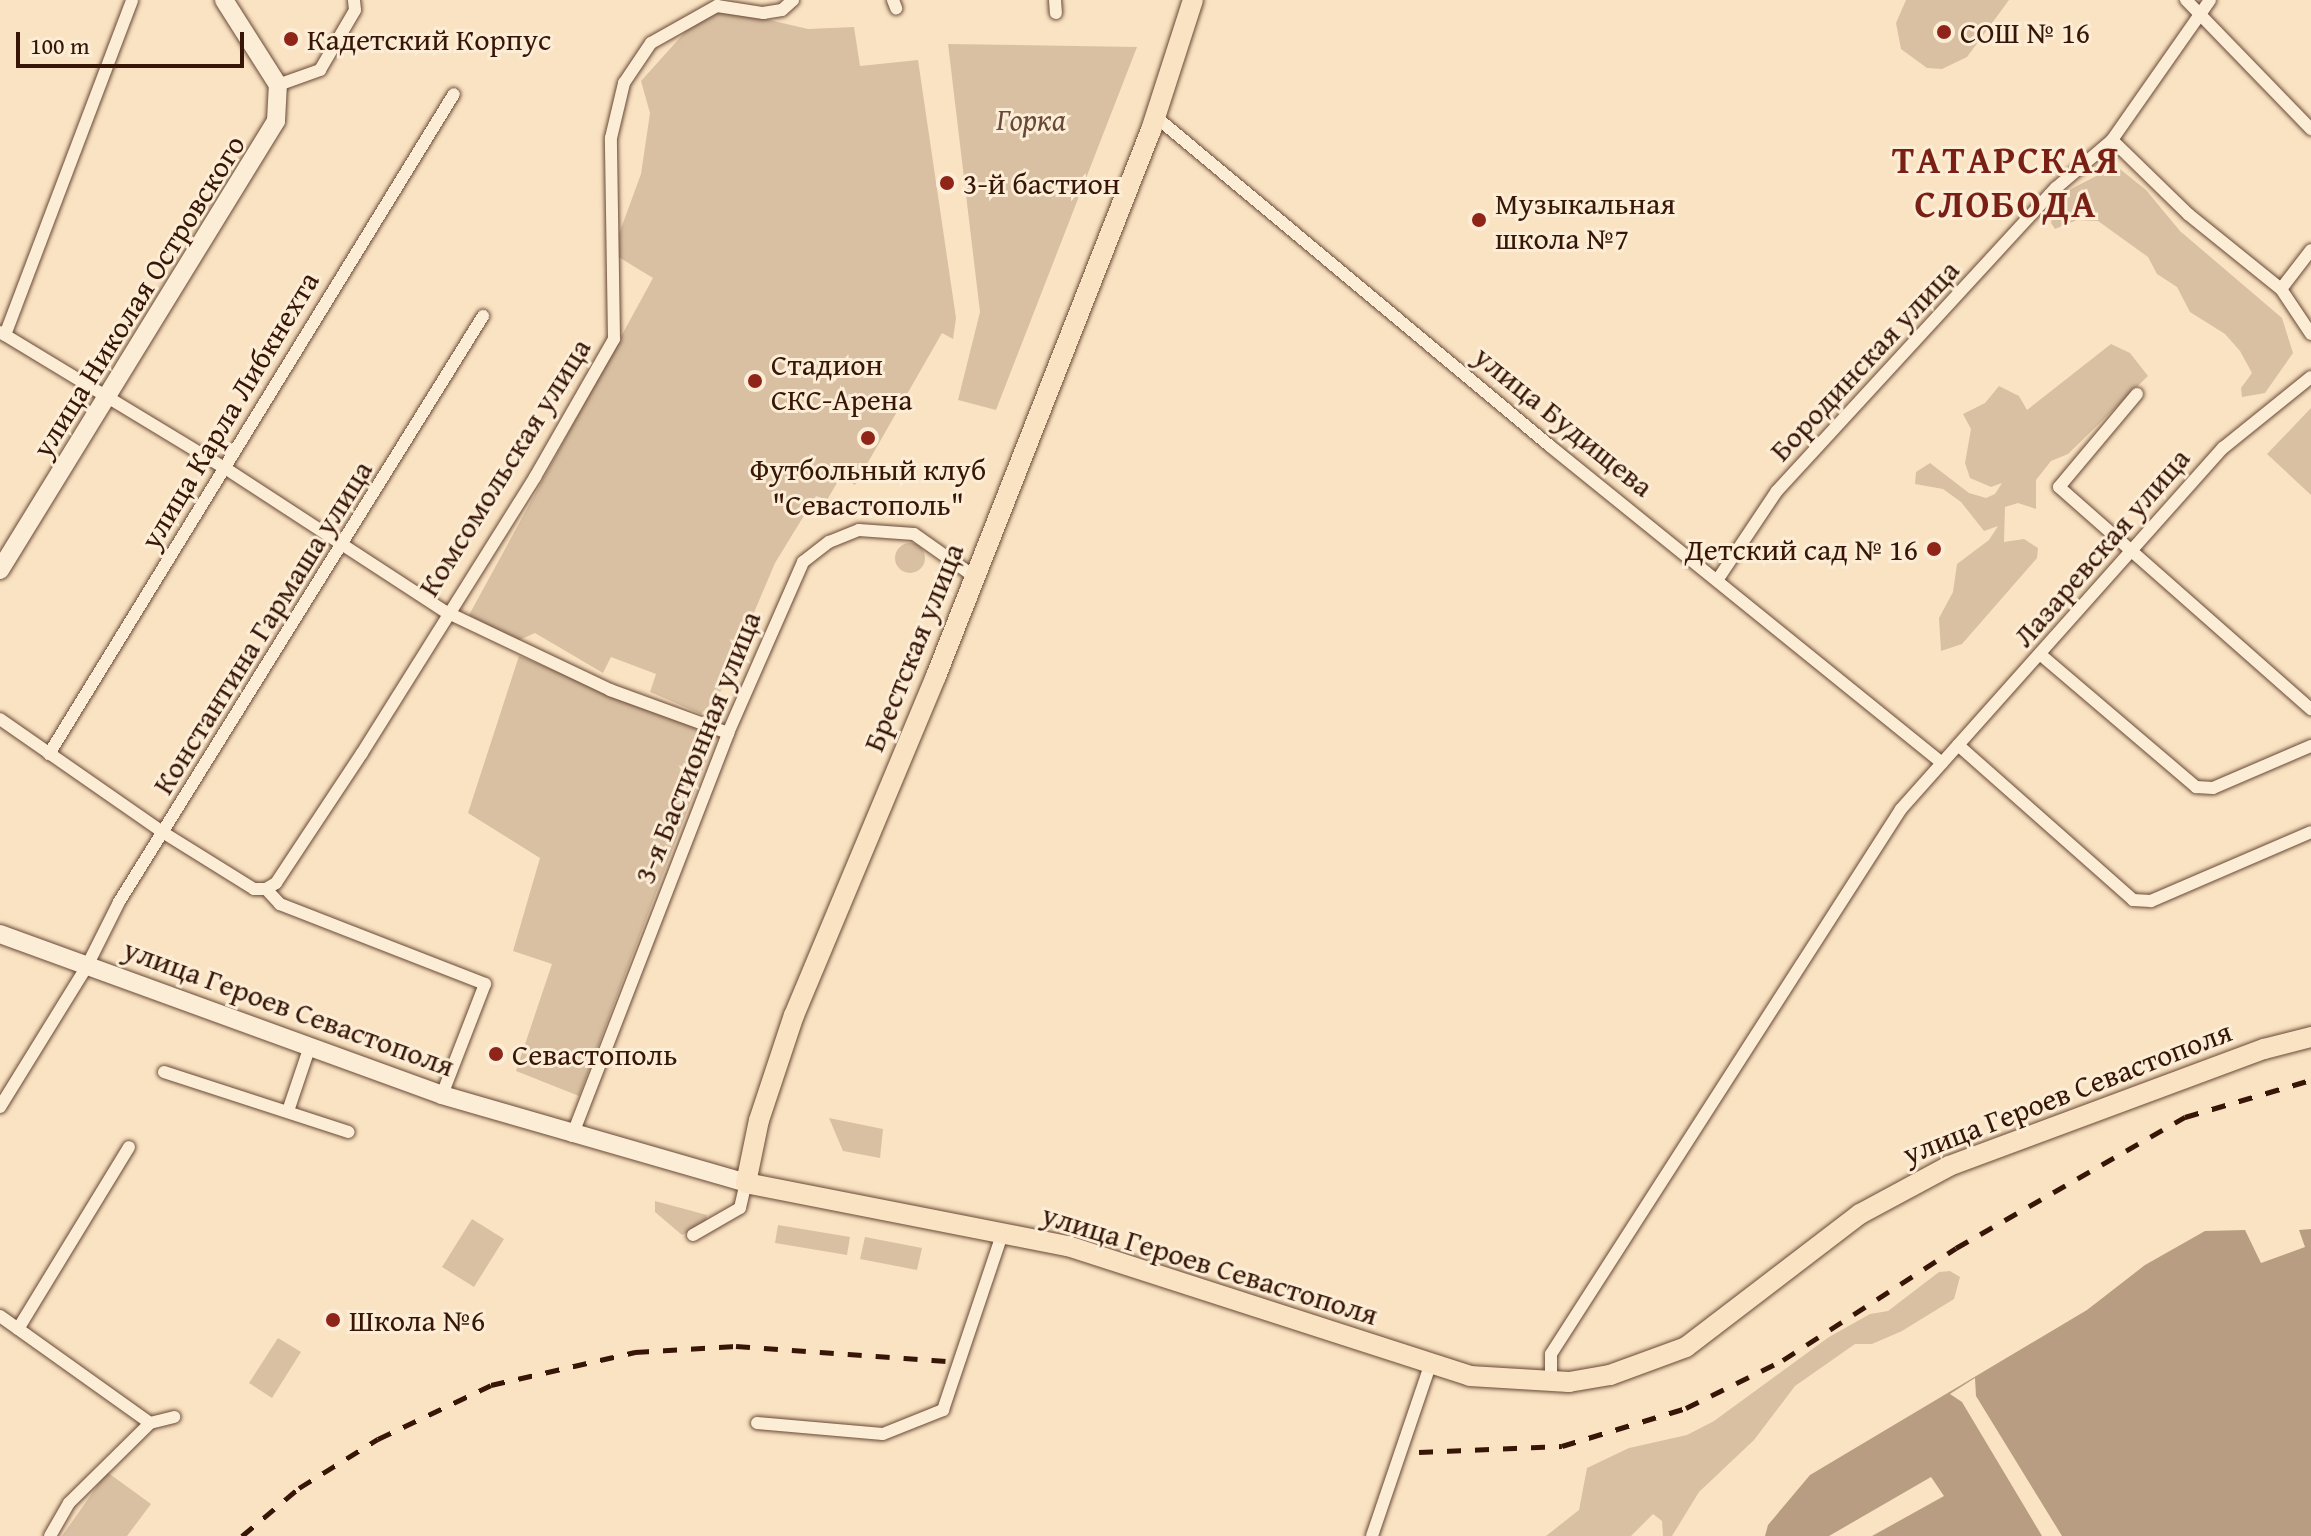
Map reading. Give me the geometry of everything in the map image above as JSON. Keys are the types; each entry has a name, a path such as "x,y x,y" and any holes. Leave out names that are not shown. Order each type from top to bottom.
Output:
{"main road":[{"path":"224,0 278,85"},
{"name":"Брестская улица","path":"746,1183 759,1120 794,1015 975,577 1156,117 1193,0"},
{"name":"улица Николая Островского","path":"0,570 266,141 276,121 278,85"},
{"name":"улица Героев Севастополя","path":"0,934 442,1095 572,1136 746,1183 1003,1232 1173,1277 1430,1366 1470,1376 1551,1382 1610,1375 1686,1347 1860,1214 1949,1166 2264,1049 2311,1037"}],"street":[{"path":"132,0 3,334 107,401 225,468 343,548 446,612 610,690 728,733"},
{"path":"278,85 320,70 355,10 354,0"},
{"name":"Комсомольская улица","path":"266,889 276,883 353,766 446,612 535,477 614,339 611,138 624,83 651,43 706,11 735,5 773,12 793,0"},
{"path":"2186,0 2197,15 2311,129"},
{"name":"Бородинская улица","path":"1718,579 1777,491 2056,188 2112,140 2210,0"},
{"name":"улица Карла Либкнехта","path":"49,754 454,94"},
{"name":"улица Будищева","path":"1156,117 1550,446 1942,763"},
{"path":"2112,140 2188,214 2281,289 2311,334"},
{"path":"2281,289 2311,250"},
{"name":"Константина Гармаша улица","path":"0,1107 87,966 119,902 343,548 483,316"},
{"name":"Лазаревская улица","path":"1551,1382 1551,1354 1784,994 1868,855 1942,763 2041,655 2127,551 2223,448 2311,377"},
{"path":"2137,394 2059,487 2127,551 2311,709"},
{"name":"3-я Бастионная улица","path":"572,1136 728,733 803,562 829,542 859,530 914,534 975,577"},
{"path":"2041,655 2196,787 2213,788 2311,746"},
{"path":"0,719 164,833 254,889 266,889 280,904 485,984 442,1095"},
{"path":"1958,745 2133,900 2151,901 2311,832"},
{"path":"288,1111 310,1046"},
{"path":"164,1072 349,1132"},
{"path":"18,1329 129,1147"},
{"path":"693,1235 740,1208 746,1183"},
{"path":"757,1423 883,1434 943,1410 1003,1232"},
{"path":"0,1316 150,1423"},
{"path":"1372,1536 1430,1366"},
{"path":"50,1536 69,1503 150,1423 174,1417"}],"green space":[{"path":"1906,0 2009,0 1967,57 1942,69 1927,68 1901,49 1896,23"},
{"name":"Стадион СКС-Арена","path":"722,9 808,29 854,27 860,66 918,60 956,318 953,339 942,333 855,485 841,476 827,500 816,496 775,563 719,695 701,714 650,692 656,674 611,657 603,673 535,633 517,641 469,615 653,278 612,253 641,174 650,113 641,81 686,31"},
{"name":"Горка","path":"948,44 1137,47 996,410 958,400 980,312"},
{"path":"2120,169 2146,190 2180,231 2282,318 2293,353 2265,393 2242,397 2241,388 2252,373 2240,351 2225,334 2190,312 2177,287 2157,274 2148,257 2098,221 2077,220 2055,229 2051,223 2054,205 2071,189 2108,170"},
{"path":"2111,344 2130,353 2148,376 2068,454 2051,461 2036,480 2036,509 2018,503 2005,507 2004,542 2024,539 2038,548 2037,558 1962,644 1941,651 1939,618 1953,592 1957,564 1989,540 1998,526 1984,531 1961,502 1943,489 1915,484 1916,472 1930,463 1969,493 1986,498 1995,494 2002,483 1991,487 1970,478 1965,463 1971,429 1963,414 1985,403 1999,386 2019,396 2027,410"},
{"path":"2311,408 2311,495 2267,454"},
{"path":"910,543 921,547 925,558 921,569 910,573 899,569 895,558 899,547"},
{"path":"519,656 716,735 579,1096 516,1071 552,964 513,951 540,858 468,813"},
{"path":"829,1118 883,1129 880,1158 843,1151"},
{"path":"655,1201 707,1215 706,1223 682,1235 655,1212"},
{"path":"472,1219 504,1239 474,1287 442,1267"},
{"path":"778,1225 850,1237 847,1255 775,1243"},
{"path":"865,1237 922,1248 917,1270 860,1259"},
{"path":"1950,1271 1960,1277 1954,1299 1902,1331 1872,1344 1855,1344 1795,1386 1754,1440 1699,1492 1672,1536 1663,1536 1662,1521 1653,1514 1631,1536 1546,1536 1579,1510 1587,1468 1629,1448 1687,1435 1714,1421 1829,1337 1870,1314 1888,1311 1939,1272"},
{"path":"278,1338 301,1352 272,1398 249,1383"},
{"path":"107,1472 151,1504 127,1536 62,1536"}],"shaded area":[{"path":"2311,1229 2311,1536 1765,1536 1768,1525 1810,1475 2087,1310 2145,1265 2205,1231 2245,1230 2261,1263 2305,1247 2299,1230"}],"pier":[{"path":"1975,1378 1976,1396 2062,1536 2042,1536 1962,1402 1950,1394"},
{"path":"1931,1477 1944,1496 1872,1536 1829,1536"}],"railway":[{"path":"1419,1452 1562,1446 1686,1408 1783,1360 1956,1248 2185,1117 2311,1080"},
{"path":"242,1536 299,1488 378,1439 491,1385 635,1352 736,1346 946,1361"}],"place":[{"name":"СОШ № 16","path":"1944,32"},
{"name":"Кадетский Корпус","path":"291,39"},
{"name":"3-й бастион","path":"947,183"},
{"name":"Музыкальная школа №7","path":"1479,220"},
{"name":"Стадион СКС-Арена","path":"755,381"},
{"name":"Футбольный клуб \"Севастополь\"","path":"868,438"},
{"name":"Детский сад № 16","path":"1934,549"},
{"name":"Севастополь","path":"496,1054"},
{"name":"Школа №6","path":"333,1320"}],"district":[{"name":"ТАТАРСКАЯ СЛОБОДА","path":"2006,182"}]}
